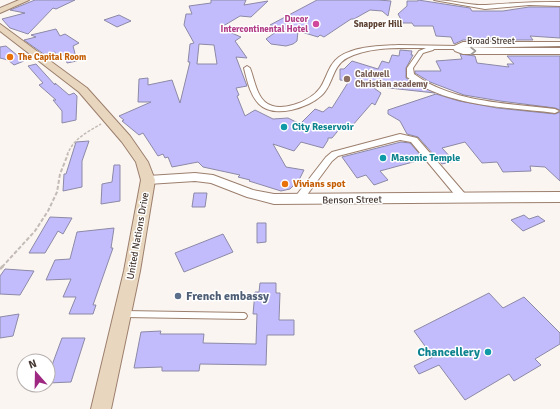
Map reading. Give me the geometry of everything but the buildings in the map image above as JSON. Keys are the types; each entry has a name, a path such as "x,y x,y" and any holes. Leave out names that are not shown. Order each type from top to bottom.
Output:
{"main road":[{"path":"0,11 25,0"},
{"name":"United Nations Drive","path":"0,27 83,90 109,119 142,162 148,180 142,220 101,409"}],"street":[{"path":"437,0 485,7 529,3 560,4"},
{"name":"Broad Street","path":"456,47 463,44 560,44"},
{"path":"505,44 511,51"},
{"path":"247,68 258,100 264,106 275,109 293,107 311,100 323,91 335,64 345,56 376,49 456,47"},
{"path":"456,47 420,52 410,68 410,74 415,80 428,87 447,93 489,102 555,111"},
{"name":"Broad Street","path":"456,47 463,51 560,51"},
{"path":"298,200 329,159 335,154 400,137 414,140 463,198"},
{"name":"Benson Street","path":"148,180 174,178 213,179 252,194 274,199 560,198"}],"lane":[{"path":"122,314 244,316"}],"path":[{"path":"0,269 35,231 48,210 56,192 60,174 71,145 81,136 109,119"}],"place":[{"name":"Ducor Intercontinental Hotel","path":"316,24"},
{"name":"The Capital Room","path":"10,57"},
{"name":"Caldwell Christian academy","path":"347,79"},
{"name":"City Reservoir","path":"284,127"},
{"name":"Masonic Temple","path":"383,158"},
{"name":"Vivians spot","path":"285,184"},
{"name":"French embassy","path":"178,296"},
{"name":"Chancellery","path":"488,352"}],"district":[{"name":"Snapper Hill","path":"378,24"}]}
